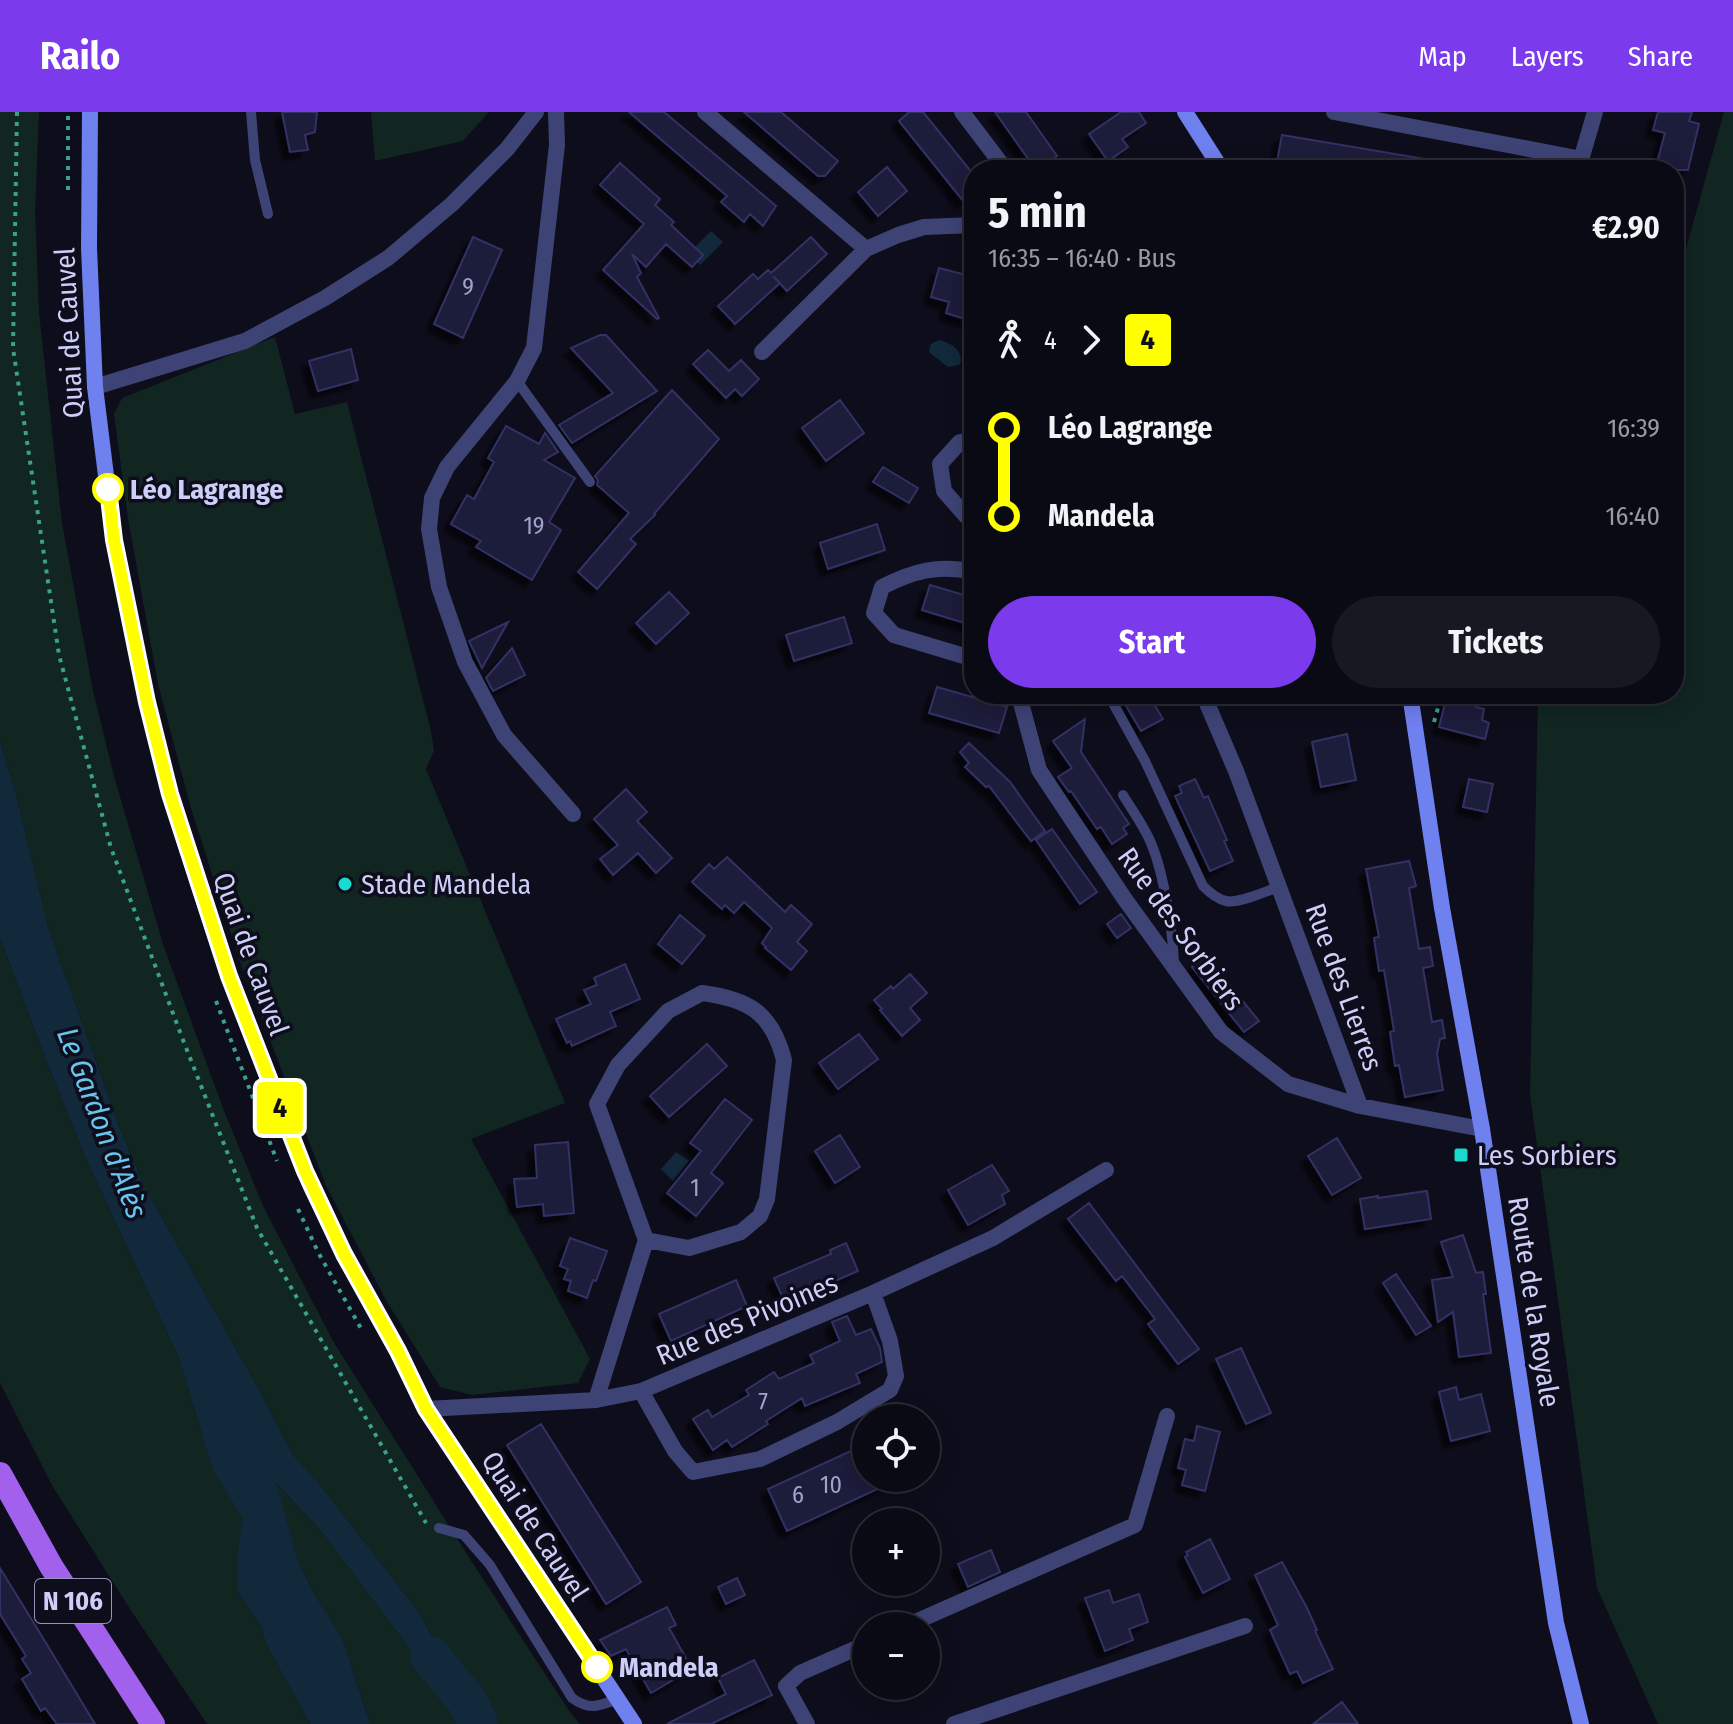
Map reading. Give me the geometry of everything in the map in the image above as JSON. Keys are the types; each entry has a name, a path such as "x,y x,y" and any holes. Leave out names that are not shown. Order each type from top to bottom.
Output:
{"main road":[{"name":"N 106","path":"0,1474 51,1566 153,1724"}],"street":[{"name":"Quai de Cauvel","path":"90,112 89,248 95,387 114,540 147,702 170,794 229,976 311,1187 426,1409 634,1724"},
{"path":"95,387 245,341 338,290 388,258 452,204 507,149 536,112"},
{"path":"556,112 557,145 534,348 517,381 447,467 432,498 429,529 439,587 465,662 504,735 573,814"},
{"path":"705,112 866,249"},
{"path":"962,112 998,160"},
{"path":"1185,112 1216,160"},
{"path":"1334,112 1561,160"},
{"path":"1581,160 1595,112"},
{"path":"762,352 866,249 924,227 964,225"},
{"path":"964,442 960,442 940,464 944,491 964,514"},
{"path":"964,570 954,568 908,574 882,587 874,613 894,635 964,656"},
{"name":"Rue des Sorbiers","path":"1023,704 1039,770 1124,898 1221,1032 1288,1084 1360,1106 1482,1129"},
{"name":"Rue des Lierres","path":"1207,704 1236,771 1360,1106"},
{"name":"Route de la Royale","path":"1412,704 1442,908 1482,1129 1556,1623 1581,1724"},
{"path":"596,1400 646,1240 597,1104 618,1065 668,1011 702,993 727,996 742,1002 767,1020 784,1060 767,1199 760,1216 741,1232 689,1248 646,1240"},
{"name":"Rue des Pivoines","path":"426,1409 596,1400 641,1391 873,1293 993,1238 1106,1170"},
{"name":"Rue des Pivoines","path":"641,1391 675,1451 693,1472 760,1459 837,1422 890,1390 896,1376 890,1341 873,1293"},
{"path":"938,1612 1135,1525 1167,1416"},
{"path":"954,1724 1245,1626"},
{"path":"807,1724 786,1686 800,1673 852,1650"}],"lane":[{"path":"251,112 255,160 268,214"},
{"path":"517,381 590,482"},
{"name":"Rue des Lierres","path":"1114,704 1145,761 1203,886 1228,902 1279,887"},
{"path":"1123,795 1150,842 1159,869 1175,967"},
{"path":"439,1528 464,1535 490,1565 572,1698 581,1704 596,1707 618,1699"}],"path":[{"path":"17,112 13,348 59,655 111,848 257,1228 432,1533 439,1528"},
{"path":"68,112 68,203"},
{"path":"212,989 278,1163"},
{"path":"294,1201 318,1252 368,1341"}],"green space":[{"path":"0,112 39,112 35,211 39,312 62,523 93,691 114,776 163,944 224,1111 264,1208 333,1341 470,1559 580,1724 370,1724 342,1637 299,1564 274,1481 320,1530 419,1661 464,1696 419,1612 318,1482 293,1455 144,1186 119,1126 48,927 15,790 0,742"},
{"path":"371,112 489,112 463,141 375,161"},
{"path":"1724,112 1733,112 1733,1724 1658,1724 1597,1588 1530,1094 1538,704 1684,704 1684,256"},
{"name":"Stade Mandela","path":"275,337 295,414 347,402 431,731 434,751 426,769 565,1103 471,1139 590,1359 578,1383 472,1395 440,1387 387,1302 326,1186 240,962 190,805 158,684 128,519 114,414 122,398"},
{"path":"0,938 86,1159 179,1358 213,1471 244,1518 238,1550 238,1592 261,1626 266,1644 310,1724 207,1724 53,1487 0,1383"}],"water":[{"path":"711,231 723,242 700,265 688,254"},
{"path":"939,340 957,349 961,356 959,365 948,367 930,353 931,344"},
{"path":"0,742 15,790 48,927 119,1126 144,1186 293,1455 318,1482 419,1612 465,1698 419,1661 320,1530 276,1483 299,1564 342,1637 370,1724 310,1724 266,1644 261,1626 238,1592 238,1550 243,1518 213,1471 179,1358 86,1159 0,938"},
{"path":"676,1152 689,1161 673,1181 661,1169"}],"building":[{"path":"282,112 317,112 315,132 305,135 308,150 290,152"},
{"path":"629,112 664,112 776,206 763,226 750,214 744,222 721,202 727,196"},
{"path":"744,112 781,112 838,161 825,176 818,176"},
{"path":"909,112 923,112 964,163 964,202 899,121"},
{"path":"995,112 1026,112 1057,156 1051,160 1029,160"},
{"path":"1121,112 1139,112 1146,123 1122,139 1128,147 1109,160 1089,134"},
{"path":"1658,112 1692,112 1689,121 1699,124 1688,170 1684,170 1684,160 1658,160 1665,133 1653,130"},
{"path":"1282,135 1431,160 1277,160"},
{"path":"620,163 660,199 655,205 703,255 692,267 666,244 646,267 632,254 641,273 637,277 657,319 603,270 644,224 600,185"},
{"path":"887,167 907,191 878,216 858,192"},
{"path":"473,237 502,250 463,338 434,324"},
{"path":"811,237 827,254 787,291 780,283 735,324 718,306 753,274 758,279 768,270 771,273"},
{"path":"939,268 964,274 964,319 946,313 949,302 931,297"},
{"path":"606,335 657,391 572,443 559,425 613,393 571,348"},
{"path":"351,349 358,380 318,391 309,361"},
{"path":"708,350 729,371 741,360 759,379 742,396 735,389 726,398 693,364"},
{"path":"672,390 719,439 655,515 630,539 636,544 597,589 578,572 629,513 597,485 595,476"},
{"path":"840,400 864,433 826,461 802,428"},
{"path":"506,426 539,444 545,433 558,452 544,460 575,478 549,522 561,530 532,580 476,547 481,541 451,524 467,495 474,499 494,462 488,458"},
{"path":"883,467 918,488 909,503 873,482"},
{"path":"877,524 885,550 828,569 820,543"},
{"path":"930,585 964,595 964,623 922,610"},
{"path":"669,592 689,613 656,644 636,623"},
{"path":"844,617 852,643 794,661 786,635"},
{"path":"508,622 482,668 469,641"},
{"path":"512,648 525,675 493,691 486,678"},
{"path":"937,687 964,695 964,704 1007,707 999,733 929,713"},
{"path":"1125,704 1154,704 1163,719 1141,731"},
{"path":"1445,704 1477,704 1476,707 1484,709 1482,720 1489,723 1485,739 1439,727"},
{"path":"1085,719 1081,752 1129,824 1123,828 1127,834 1112,844 1058,777 1072,768 1053,741"},
{"path":"1347,734 1356,780 1321,787 1312,742"},
{"path":"969,743 1010,782 1045,831 1031,841 989,786 986,787 965,767 969,763 960,752"},
{"path":"1195,779 1204,798 1208,796 1233,861 1210,871 1175,796 1182,793 1179,786"},
{"path":"1469,779 1493,784 1487,812 1463,807"},
{"path":"626,789 647,812 637,821 672,858 656,873 638,853 613,875 600,859 618,845 594,819"},
{"path":"1052,829 1097,892 1080,904 1036,840"},
{"path":"727,857 785,912 791,905 812,924 797,942 807,951 791,970 765,948 762,943 772,928 744,902 734,913 725,905 722,909 692,882 709,864 714,869"},
{"path":"1409,861 1416,886 1409,888 1419,949 1430,947 1433,966 1423,968 1432,1022 1442,1020 1445,1038 1440,1039 1437,1054 1443,1090 1405,1097 1399,1065 1395,1066 1390,1032 1394,1031 1384,970 1379,971 1374,938 1379,937 1366,869"},
{"path":"1121,914 1131,928 1117,938 1107,924"},
{"path":"680,915 705,936 682,964 658,944"},
{"path":"1206,956 1259,1021 1244,1032 1192,967"},
{"path":"625,964 640,999 610,1012 616,1026 572,1046 570,1041 567,1043 556,1019 591,1004 584,990 597,985 594,978"},
{"path":"910,974 927,993 910,1008 920,1020 902,1036 874,1000"},
{"path":"859,1034 878,1059 838,1089 819,1063"},
{"path":"707,1044 727,1066 669,1117 650,1096"},
{"path":"725,1099 752,1120 711,1173 723,1183 696,1216 667,1193 701,1151 690,1143"},
{"path":"840,1135 860,1167 835,1183 815,1151"},
{"path":"1337,1138 1361,1178 1332,1195 1308,1156"},
{"path":"568,1142 574,1213 544,1216 543,1204 517,1207 514,1179 537,1178 535,1145"},
{"path":"992,1165 1009,1191 1002,1195 1005,1204 968,1225 948,1190"},
{"path":"1427,1191 1431,1219 1365,1229 1360,1199"},
{"path":"1089,1203 1199,1349 1178,1364 1148,1324 1155,1319 1122,1276 1116,1281 1068,1219"},
{"path":"1463,1235 1476,1273 1483,1272 1491,1353 1459,1357 1453,1312 1438,1322 1432,1280 1453,1277 1441,1242"},
{"path":"570,1238 607,1251 587,1298 568,1291 571,1281 564,1279 568,1269 560,1266"},
{"path":"846,1243 858,1271 785,1303 774,1278 831,1254 830,1250"},
{"path":"1396,1274 1431,1326 1416,1335 1383,1283"},
{"path":"736,1280 747,1306 671,1341 659,1314"},
{"path":"847,1316 856,1335 871,1329 880,1348 882,1362 856,1374 860,1383 805,1406 802,1398 732,1447 727,1440 713,1450 693,1419 708,1410 712,1417 749,1395 746,1390 774,1372 779,1379 814,1363 810,1355 840,1341 832,1322"},
{"path":"1241,1348 1271,1413 1246,1424 1216,1359"},
{"path":"1456,1387 1459,1400 1481,1394 1490,1431 1451,1441 1439,1392"},
{"path":"541,1424 641,1582 606,1604 507,1445"},
{"path":"1197,1426 1220,1432 1205,1491 1182,1485 1186,1470 1178,1468 1185,1439 1194,1441"},
{"path":"852,1450 852,1492 871,1492 787,1531 768,1489"},
{"path":"1210,1539 1230,1579 1203,1593 1185,1557 1188,1555 1186,1552"},
{"path":"991,1550 1000,1572 968,1587 958,1564"},
{"path":"1282,1562 1307,1608 1333,1669 1303,1683 1297,1671 1290,1674 1270,1630 1278,1625 1255,1575"},
{"path":"0,1568 95,1724 57,1724 45,1708 41,1711 22,1679 31,1673 22,1659 26,1656 0,1614"},
{"path":"737,1578 745,1595 726,1604 718,1587"},
{"path":"1109,1590 1113,1603 1139,1594 1148,1622 1129,1629 1133,1640 1105,1651 1085,1598"},
{"path":"667,1607 676,1625 669,1628 692,1669 651,1693 626,1649 611,1656 600,1640"},
{"path":"754,1660 772,1695 711,1724 667,1724 726,1694 718,1678"},
{"path":"1342,1702 1358,1724 1313,1724"}],"waterway":[{"name":"Le Gardon d'Alès","path":"430,1656 468,1702 478,1724"}],"bus line":[{"name":"4","path":"108,489 114,540 147,702 170,794 229,976 311,1187 426,1409 597,1667"}],"place":[{"name":"Léo Lagrange","path":"108,489"},
{"name":"Stade Mandela","path":"345,884"},
{"name":"Les Sorbiers","path":"1461,1155"},
{"name":"Mandela","path":"597,1667"}]}
